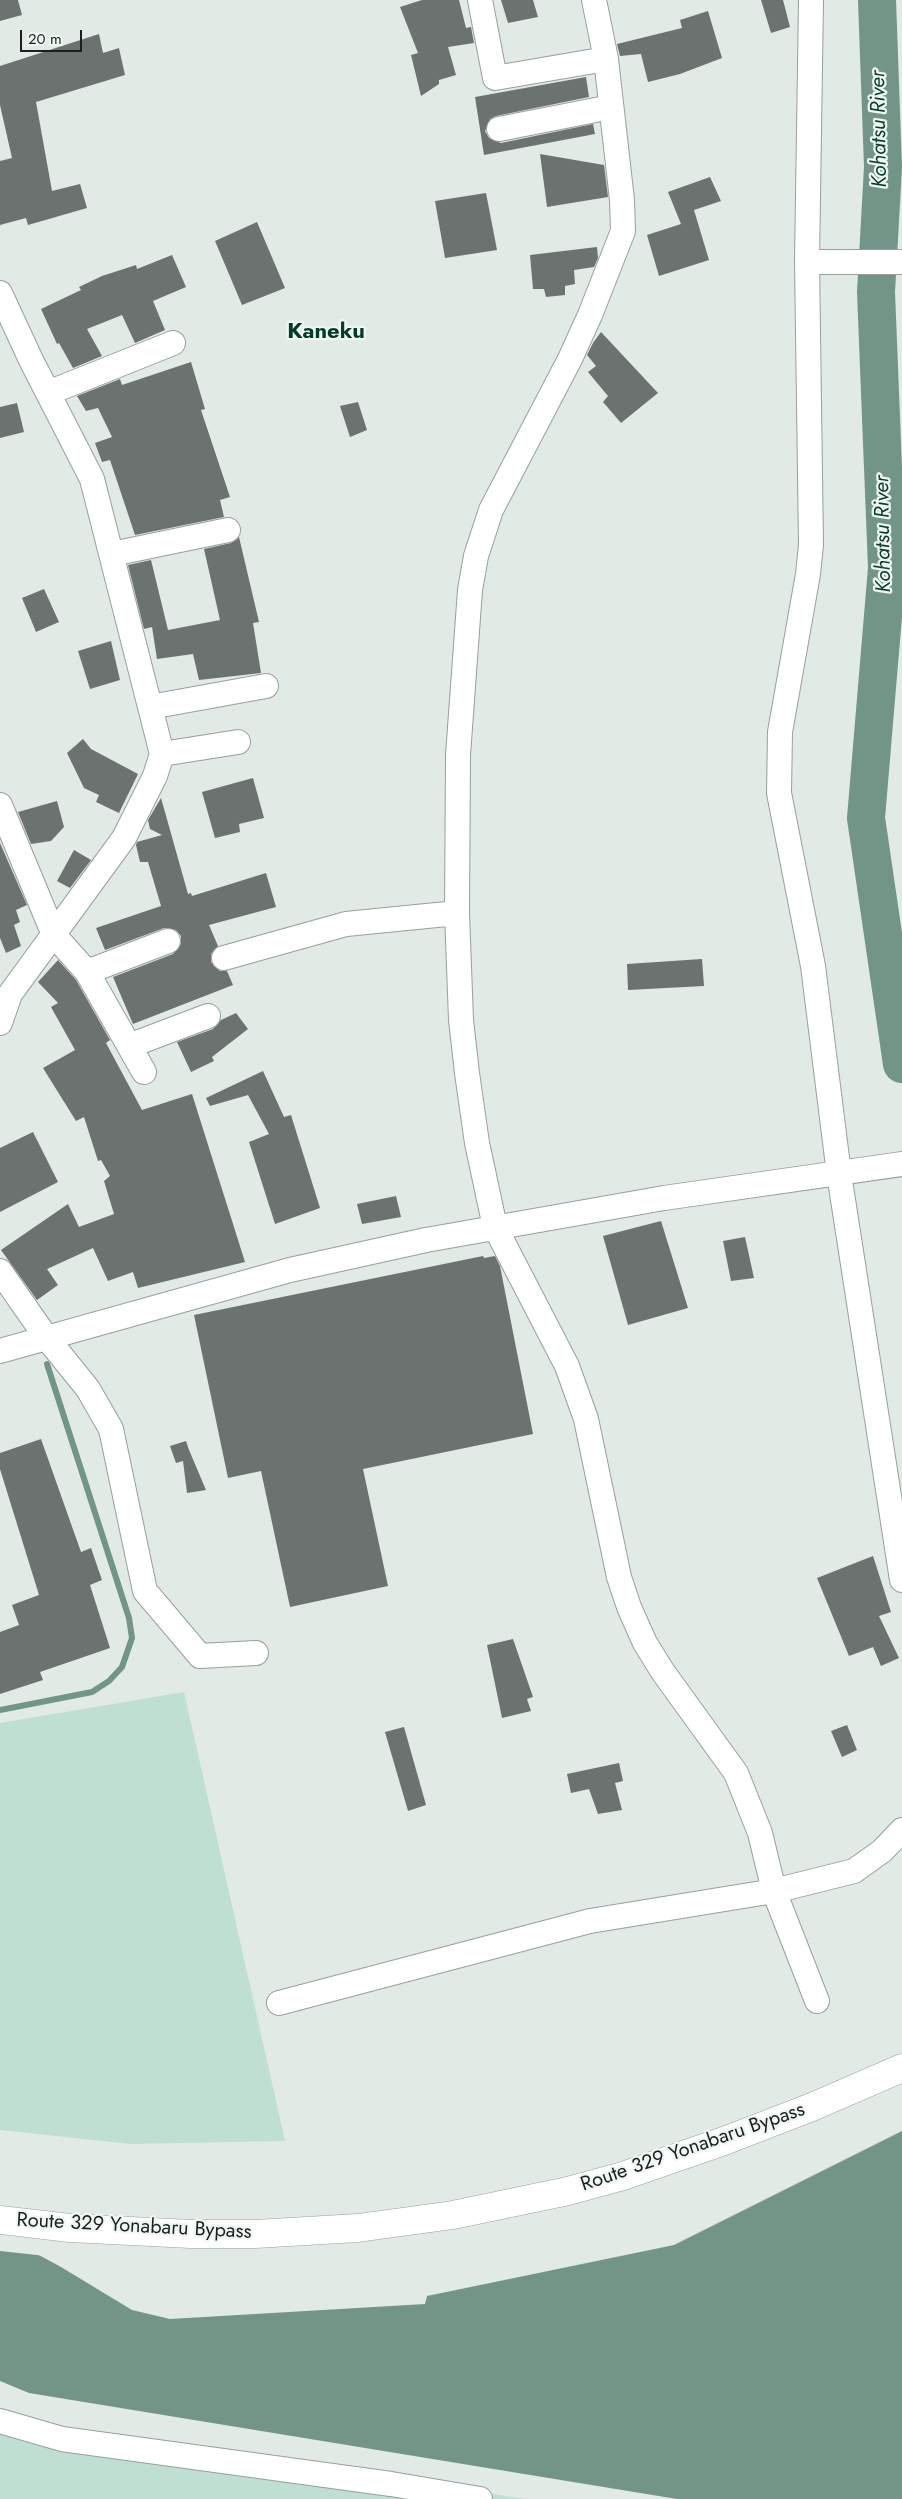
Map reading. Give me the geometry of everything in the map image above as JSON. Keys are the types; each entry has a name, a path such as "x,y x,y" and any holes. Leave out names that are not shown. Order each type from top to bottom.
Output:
{"highway":[{"name":"Route 329 Yonabaru Bypass","path":"0,2220 70,2228 191,2234 256,2234 358,2228 453,2215 568,2191 657,2164 812,2107 902,2068"}],"street":[{"path":"480,0 495,78 606,59"},
{"path":"594,0 606,59 622,200 622,231 590,315 570,359 491,510 476,556 470,590 458,755 457,913 461,1020 477,1143 495,1227 567,1366 586,1419 619,1577 629,1607 645,1644 663,1672 736,1773 760,1833 774,1891 817,2001"},
{"path":"811,0 813,262 811,545 808,574 780,732 778,793 813,966 839,1174 902,1580"},
{"path":"499,129 611,107"},
{"path":"813,262 902,262"},
{"path":"0,293 92,479 162,754 156,776 124,838 10,994 0,1023"},
{"path":"48,393 173,342"},
{"path":"112,554 228,530"},
{"path":"150,707 266,686"},
{"path":"162,754 238,742"},
{"path":"0,805 54,935 87,972 144,1072"},
{"path":"224,958 346,924 457,913"},
{"path":"87,972 168,941"},
{"path":"130,1046 208,1016"},
{"path":"0,1351 290,1270 495,1227 664,1198 902,1164"},
{"path":"0,1271 46,1338 88,1389 111,1429 146,1591 200,1656 256,1653"},
{"path":"279,2003 590,1921 774,1891 854,1871 882,1851 902,1830"},
{"path":"0,2421 72,2440 381,2482 480,2499"}],"shaded area":[{"path":"184,1692 285,2141 131,2144 0,2130 0,1723"},
{"path":"902,2131 902,2499 677,2499 29,2393 0,2381 0,2234 61,2267 132,2310 170,2319 425,2304 427,2296 674,2245"},
{"path":"0,2409 15,2415 89,2432 526,2499 0,2499"}],"pier":[{"path":"1,2232 46,2256 0,2251"}],"building":[{"path":"0,0 18,0 22,15 0,21"},
{"path":"422,0 459,0 466,28 471,27 474,43 448,47 456,75 439,80 439,84 421,96 411,55 418,53 400,7"},
{"path":"501,0 533,0 538,17 508,23"},
{"path":"761,0 783,0 790,27 771,33"},
{"path":"708,11 722,58 680,74 648,82 641,54 620,56 617,44 682,28 680,20"},
{"path":"99,34 103,53 119,48 125,75 36,102 52,191 80,184 87,208 28,225 26,218 0,225 0,161 12,158 0,105 0,66"},
{"path":"586,77 589,97 496,116 490,119 485,131 489,138 501,143 593,124 595,134 484,155 475,97"},
{"path":"540,154 604,165 608,197 547,207"},
{"path":"710,177 721,201 694,210 709,260 659,276 647,235 681,224 668,192"},
{"path":"486,193 497,250 445,258 435,201"},
{"path":"257,222 285,288 242,305 215,241"},
{"path":"597,247 598,258 594,267 574,270 575,284 565,286 565,295 546,297 544,289 533,289 530,255"},
{"path":"172,255 186,287 153,301 165,330 135,343 122,315 87,329 102,356 73,368 59,343 57,344 41,309 81,290 79,287 102,276 136,265 137,269"},
{"path":"601,332 658,393 621,423 603,402 608,396 588,372 596,366 587,355"},
{"path":"191,362 205,409 201,410 230,497 220,500 224,517 135,535 110,460 102,462 95,443 112,437 98,408 86,411 77,396 120,379 122,385"},
{"path":"358,402 367,430 350,437 340,406"},
{"path":"17,403 24,432 0,438 0,407"},
{"path":"239,537 259,622 253,623 261,673 199,680 193,654 157,659 152,627 144,629 128,565 151,560 168,630 220,620 204,549 231,543"},
{"path":"44,589 59,622 36,632 22,598"},
{"path":"111,641 120,680 90,689 78,651"},
{"path":"83,739 91,749 138,774 119,813 96,802 99,795 84,788 67,753"},
{"path":"253,778 264,818 239,824 240,832 215,838 202,792"},
{"path":"161,798 188,894 191,893 192,896 266,873 276,907 209,925 218,946 211,954 211,962 220,971 227,971 233,985 133,1024 113,977 173,954 181,944 181,936 176,930 164,928 105,950 96,928 161,906 148,862 140,862 136,845 137,842 162,835 150,829 148,820"},
{"path":"57,801 64,827 51,841 31,844 18,812"},
{"path":"0,843 27,905 16,910 20,922 14,925 21,946 6,953 0,938"},
{"path":"74,850 91,860 70,888 57,881"},
{"path":"702,959 704,986 628,990 627,964"},
{"path":"58,960 76,980 110,1040 106,1043 142,1110 192,1094 245,1262 138,1288 133,1272 108,1281 93,1248 47,1269 58,1285 37,1300 1,1250 68,1204 79,1227 114,1214 104,1181 110,1176 101,1160 98,1161 84,1117 76,1121 43,1068 75,1050 51,1007 58,1003 38,982"},
{"path":"236,1013 248,1029 212,1057 214,1061 191,1072 177,1042 213,1029 221,1020"},
{"path":"263,1071 284,1117 291,1115 320,1208 275,1224 249,1142 269,1134 248,1095 210,1106 206,1098"},
{"path":"33,1132 58,1182 0,1212 0,1148"},
{"path":"396,1196 401,1217 362,1224 357,1204"},
{"path":"661,1221 688,1308 628,1325 603,1236"},
{"path":"745,1237 754,1278 731,1281 723,1241"},
{"path":"483,1256 484,1258 495,1256 500,1266 533,1434 363,1469 388,1586 290,1607 261,1471 228,1478 194,1315"},
{"path":"41,1439 81,1552 91,1548 102,1580 90,1585 110,1648 40,1672 43,1680 0,1694 0,1632 19,1625 12,1605 39,1595 0,1469 0,1453"},
{"path":"186,1441 206,1490 187,1493 183,1461 176,1463 170,1446"},
{"path":"873,1556 891,1612 879,1616 899,1658 881,1666 873,1647 849,1656 817,1578"},
{"path":"513,1639 533,1697 527,1699 531,1711 502,1718 487,1645"},
{"path":"847,1725 857,1750 842,1757 831,1731"},
{"path":"404,1727 426,1805 408,1811 385,1732"},
{"path":"619,1763 623,1781 615,1783 622,1810 598,1814 589,1789 571,1793 567,1774"}],"waterway":[{"name":"Kohatsu River","path":"877,0 883,167 876,292 887,568 866,818 902,1064"},
{"path":"0,1710 92,1692 109,1681 122,1667 132,1638 129,1618 47,1364"}],"district":[{"name":"Kaneku","path":"326,333"}]}
